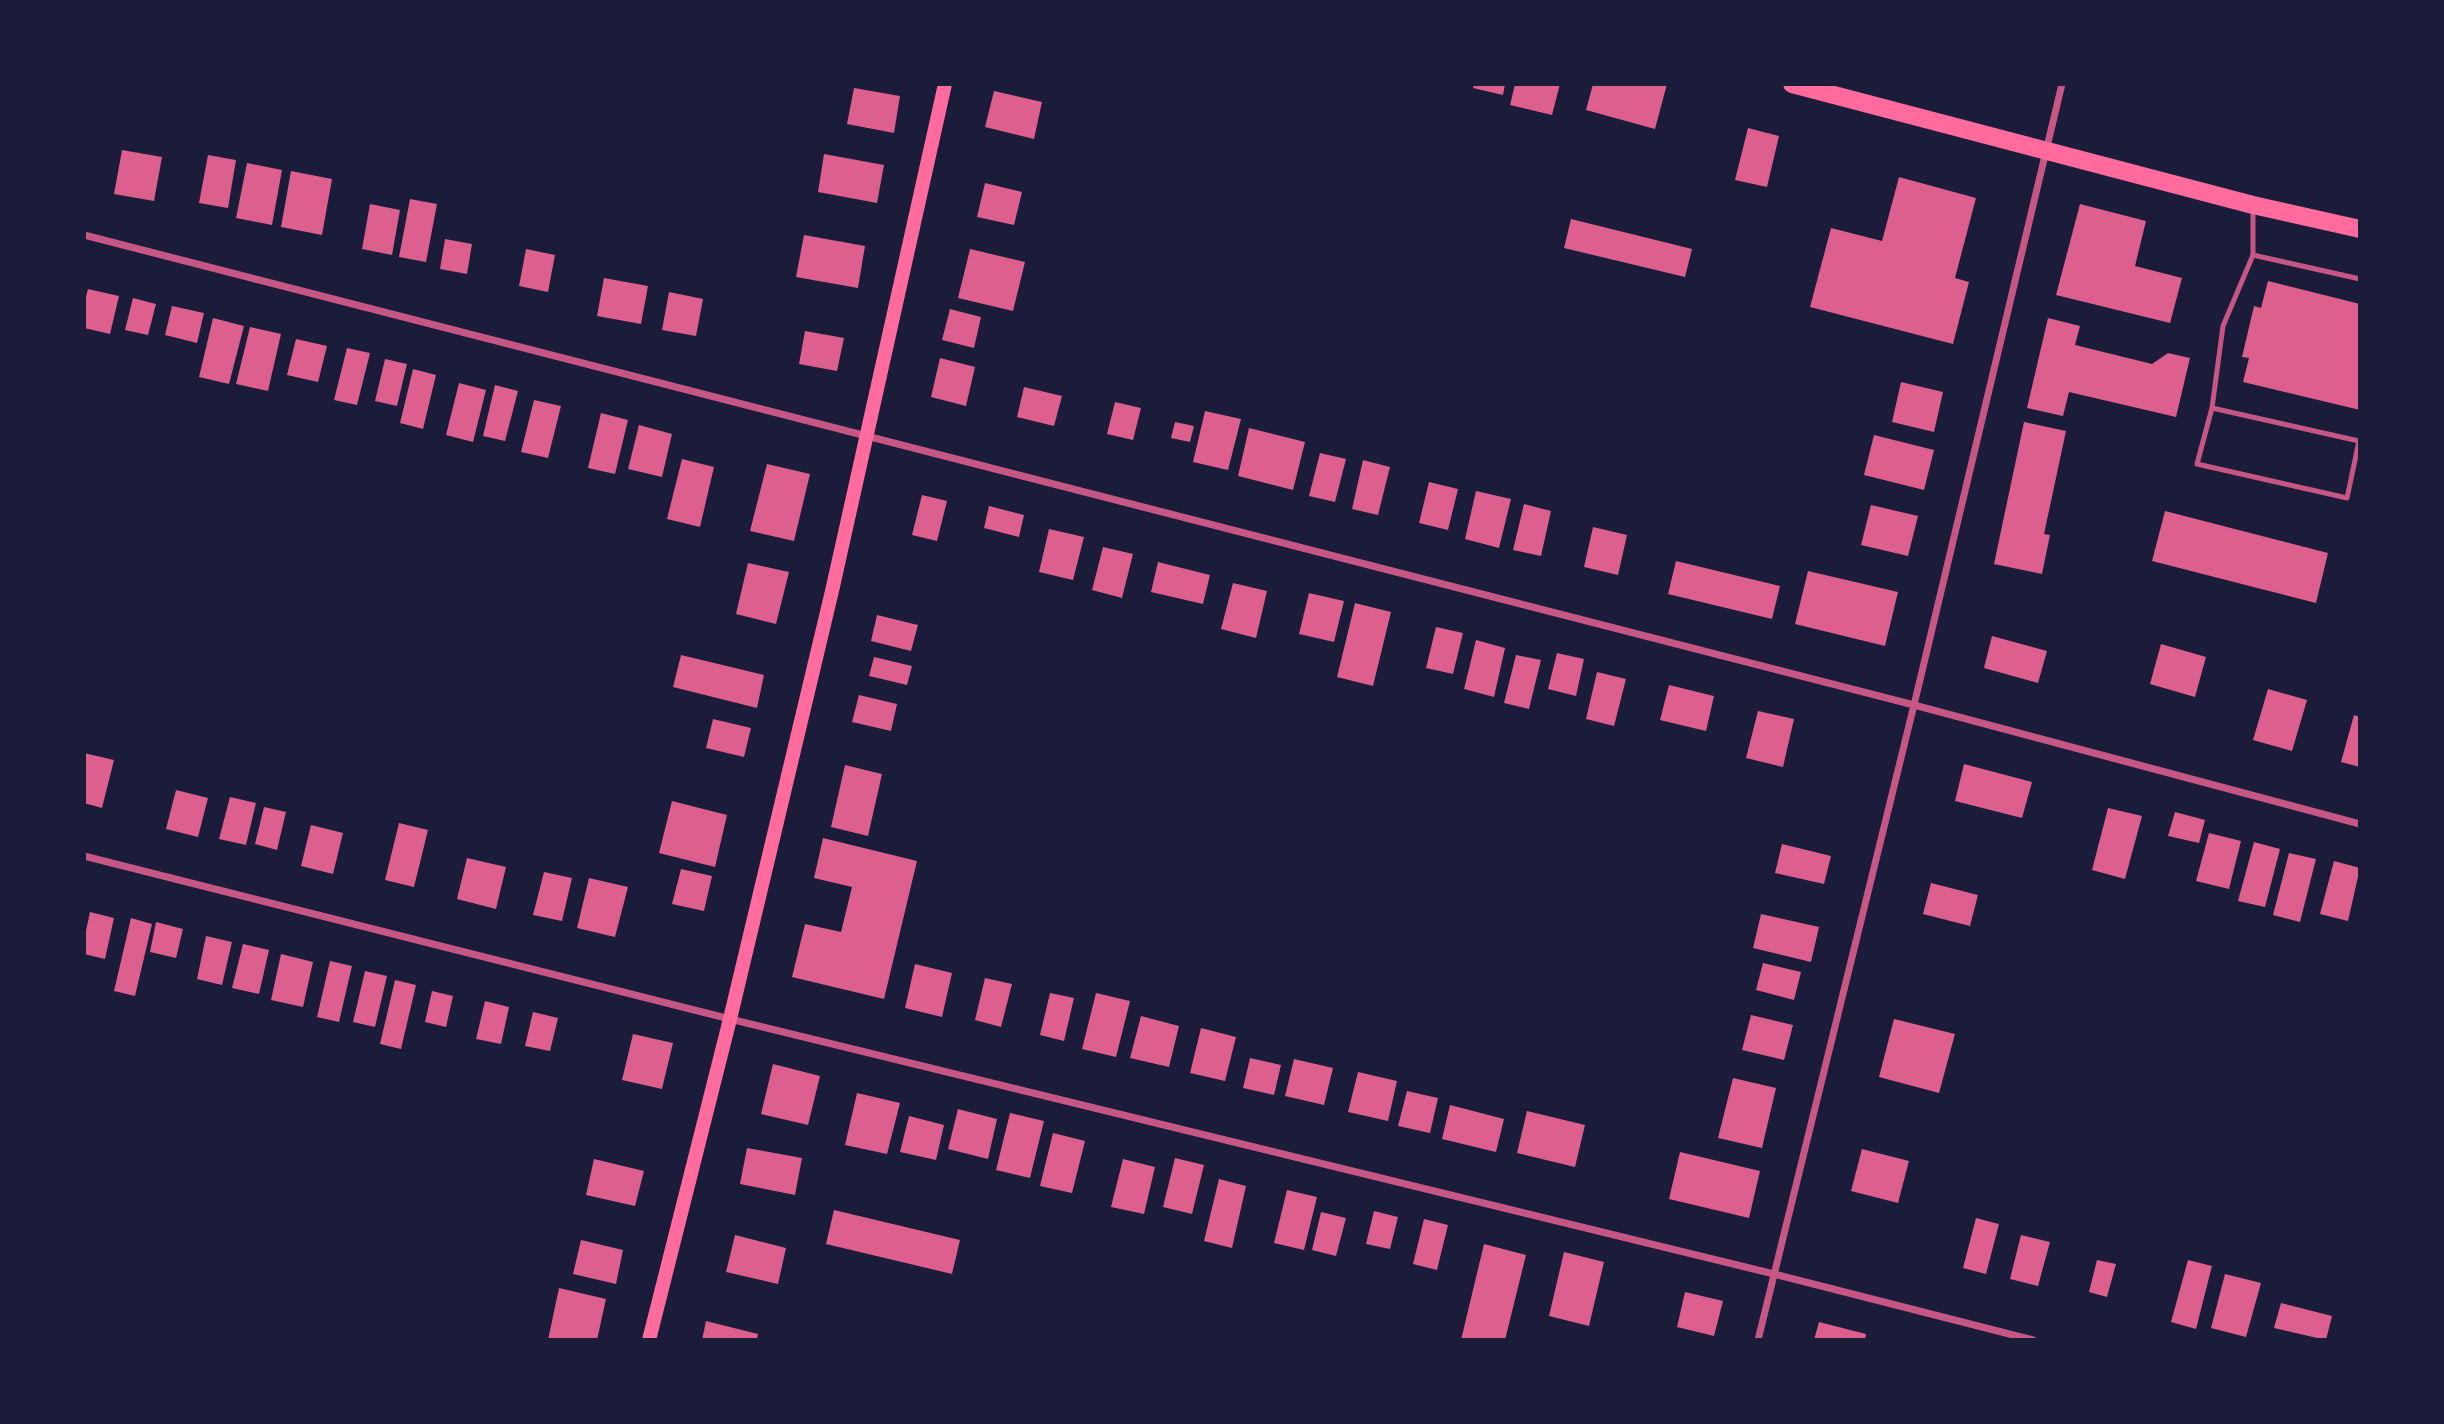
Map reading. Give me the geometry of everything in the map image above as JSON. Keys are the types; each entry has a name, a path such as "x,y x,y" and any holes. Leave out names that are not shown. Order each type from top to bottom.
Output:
{"main road":[{"path":"649,1340 730,1019 829,603 945,84"},
{"path":"1792,84 2253,205 2360,229"}],"street":[{"path":"1758,1340 1914,705 2062,84"},
{"path":"84,235 1914,705 2360,824"},
{"path":"84,856 730,1019 1774,1274 2033,1340"}],"lane":[{"path":"2212,408 2359,441 2347,498 2197,464 2212,408 2223,326 2253,255 2253,205"},
{"path":"2253,255 2360,279"}],"building":[{"path":"1474,84 1505,84 1503,95 1473,88"},
{"path":"1515,84 1560,84 1552,115 1510,105"},
{"path":"1593,84 1667,84 1655,129 1586,110"},
{"path":"854,88 900,96 894,133 847,124"},
{"path":"994,91 1042,102 1034,139 985,127"},
{"path":"1748,128 1779,136 1767,187 1735,180"},
{"path":"122,150 162,157 154,201 114,194"},
{"path":"824,154 884,165 877,203 818,192"},
{"path":"208,155 236,160 228,208 199,203"},
{"path":"247,163 282,170 272,225 236,218"},
{"path":"291,171 332,179 322,235 281,227"},
{"path":"1899,177 1976,198 1955,278 1969,282 1953,344 1810,307 1831,228 1882,241"},
{"path":"985,183 1022,192 1014,225 977,217"},
{"path":"410,199 437,204 426,262 399,257"},
{"path":"370,204 400,210 392,255 362,249"},
{"path":"2080,204 2146,221 2135,266 2182,278 2170,323 2056,295"},
{"path":"1571,219 1692,249 1685,277 1564,248"},
{"path":"804,235 865,246 858,288 796,277"},
{"path":"445,239 472,244 467,274 440,269"},
{"path":"526,249 555,255 548,292 519,286"},
{"path":"970,249 1025,262 1013,311 958,298"},
{"path":"604,278 648,286 641,324 597,316"},
{"path":"2268,281 2360,304 2360,410 2243,382 2249,358 2242,357 2254,306 2261,308"},
{"path":"88,289 119,296 110,334 84,328 84,304"},
{"path":"669,292 703,299 696,336 662,330"},
{"path":"133,298 156,304 148,335 125,330"},
{"path":"172,306 204,313 197,343 165,335"},
{"path":"950,309 981,317 974,348 942,340"},
{"path":"213,318 244,326 229,384 199,377"},
{"path":"2048,318 2080,326 2075,345 2152,364 2168,353 2190,358 2176,417 2069,392 2063,416 2027,408"},
{"path":"250,327 281,334 268,391 236,384"},
{"path":"805,331 844,338 837,371 799,364"},
{"path":"296,339 327,346 318,382 287,375"},
{"path":"347,348 370,353 357,405 334,400"},
{"path":"940,358 975,367 966,406 931,397"},
{"path":"385,359 407,364 397,406 375,401"},
{"path":"413,369 436,375 423,429 400,423"},
{"path":"1901,382 1943,392 1934,432 1892,422"},
{"path":"459,383 486,390 473,442 446,435"},
{"path":"495,385 518,391 505,441 483,436"},
{"path":"1024,387 1062,396 1054,426 1017,417"},
{"path":"534,400 561,406 548,458 521,452"},
{"path":"1115,402 1141,408 1133,440 1107,434"},
{"path":"1205,411 1241,419 1228,470 1193,462"},
{"path":"601,413 628,420 615,474 588,468"},
{"path":"1175,422 1194,426 1190,442 1171,438"},
{"path":"2024,422 2066,431 2044,534 2050,535 2042,574 1994,564"},
{"path":"639,425 672,434 662,477 628,469"},
{"path":"1249,428 1305,442 1293,490 1238,476"},
{"path":"1874,435 1934,450 1924,490 1864,475"},
{"path":"1320,453 1346,459 1335,502 1309,496"},
{"path":"682,459 714,467 700,527 667,519"},
{"path":"1363,460 1390,467 1378,515 1352,509"},
{"path":"767,464 810,474 794,541 750,531"},
{"path":"1429,482 1458,489 1448,530 1419,523"},
{"path":"1476,491 1511,499 1499,548 1465,539"},
{"path":"922,495 947,501 937,541 912,535"},
{"path":"1524,504 1551,511 1541,556 1513,550"},
{"path":"1871,505 1918,516 1908,556 1861,545"},
{"path":"989,506 1024,515 1019,537 984,528"},
{"path":"2165,511 2328,553 2316,603 2152,561"},
{"path":"1593,527 1627,535 1618,575 1584,567"},
{"path":"1049,529 1084,537 1073,580 1039,572"},
{"path":"1103,547 1133,554 1122,598 1092,590"},
{"path":"1676,561 1780,586 1772,619 1668,594"},
{"path":"1158,562 1210,575 1203,604 1151,592"},
{"path":"748,563 789,572 776,624 736,614"},
{"path":"1808,571 1898,592 1885,646 1795,624"},
{"path":"1233,583 1267,591 1256,638 1221,629"},
{"path":"1309,593 1344,601 1334,642 1299,634"},
{"path":"1355,603 1391,612 1373,686 1337,677"},
{"path":"877,615 918,625 911,651 871,641"},
{"path":"1436,627 1463,633 1453,674 1426,668"},
{"path":"1992,636 2047,651 2038,683 1984,668"},
{"path":"1476,640 1505,648 1494,697 1464,689"},
{"path":"2161,644 2206,657 2195,697 2150,684"},
{"path":"1557,653 1584,659 1576,696 1548,689"},
{"path":"681,655 764,675 757,708 673,687"},
{"path":"1516,655 1541,660 1529,709 1504,703"},
{"path":"874,657 912,666 907,685 869,676"},
{"path":"1597,672 1626,679 1614,726 1586,719"},
{"path":"1669,685 1714,696 1706,731 1660,720"},
{"path":"2268,689 2307,700 2292,751 2253,740"},
{"path":"859,695 897,704 891,731 852,722"},
{"path":"1758,711 1794,719 1783,767 1746,758"},
{"path":"2354,715 2360,717 2360,767 2341,762"},
{"path":"713,719 751,728 744,757 706,748"},
{"path":"84,753 114,760 102,808 84,803"},
{"path":"1964,764 2032,782 2022,818 1955,801"},
{"path":"845,765 882,774 868,836 831,827"},
{"path":"176,790 208,798 198,837 166,829"},
{"path":"230,797 256,803 246,845 219,839"},
{"path":"672,801 727,815 715,867 659,853"},
{"path":"264,807 286,812 277,850 255,844"},
{"path":"2108,808 2142,816 2125,879 2092,870"},
{"path":"2175,812 2205,820 2199,843 2168,836"},
{"path":"399,823 428,830 414,887 385,880"},
{"path":"311,825 343,833 333,874 301,866"},
{"path":"2209,833 2241,841 2229,889 2196,881"},
{"path":"823,838 917,861 884,999 792,977 805,924 841,932 852,887 814,878"},
{"path":"2254,842 2280,849 2265,907 2238,901"},
{"path":"1782,844 1831,856 1824,884 1775,873"},
{"path":"2289,853 2316,859 2300,922 2273,915"},
{"path":"467,858 506,867 496,909 457,899"},
{"path":"2334,861 2360,868 2348,921 2320,914"},
{"path":"681,869 712,876 704,911 672,904"},
{"path":"544,872 572,878 562,921 533,915"},
{"path":"589,878 628,887 615,937 577,928"},
{"path":"1931,883 1978,895 1970,926 1923,914"},
{"path":"90,912 114,918 105,959 84,954"},
{"path":"1761,914 1819,927 1811,962 1753,948"},
{"path":"131,918 152,924 135,996 114,991"},
{"path":"156,922 183,929 176,958 150,952"},
{"path":"206,936 232,942 222,985 197,979"},
{"path":"243,944 269,950 259,994 232,988"},
{"path":"281,954 313,962 303,1007 271,1000"},
{"path":"330,961 352,966 339,1022 317,1017"},
{"path":"1763,963 1801,972 1794,1000 1756,990"},
{"path":"915,964 952,973 942,1017 905,1008"},
{"path":"365,971 387,976 375,1027 353,1022"},
{"path":"985,978 1012,984 1001,1027 975,1020"},
{"path":"395,980 416,985 401,1049 380,1044"},
{"path":"432,991 453,996 446,1027 425,1022"},
{"path":"1050,993 1074,998 1064,1041 1040,1035"},
{"path":"1096,993 1130,1001 1116,1057 1082,1049"},
{"path":"485,1001 509,1007 501,1044 476,1039"},
{"path":"533,1012 558,1018 550,1051 525,1046"},
{"path":"1751,1015 1793,1025 1784,1060 1742,1050"},
{"path":"1141,1016 1179,1026 1169,1067 1130,1058"},
{"path":"1894,1019 1955,1034 1939,1093 1879,1077"},
{"path":"1201,1028 1236,1037 1225,1081 1190,1073"},
{"path":"633,1034 673,1043 662,1089 622,1080"},
{"path":"1250,1058 1281,1065 1274,1095 1243,1088"},
{"path":"1294,1059 1333,1068 1324,1105 1285,1096"},
{"path":"773,1064 820,1076 808,1125 761,1114"},
{"path":"1358,1072 1397,1081 1388,1121 1348,1112"},
{"path":"1733,1078 1776,1088 1762,1148 1718,1138"},
{"path":"1407,1091 1438,1098 1430,1133 1398,1126"},
{"path":"857,1093 900,1103 887,1154 845,1145"},
{"path":"1450,1105 1504,1119 1496,1152 1442,1139"},
{"path":"958,1109 997,1119 988,1159 948,1149"},
{"path":"1527,1111 1585,1125 1575,1167 1517,1153"},
{"path":"1010,1113 1044,1121 1030,1178 996,1170"},
{"path":"909,1116 944,1125 936,1160 900,1152"},
{"path":"1053,1133 1085,1141 1072,1193 1040,1186"},
{"path":"747,1148 802,1158 795,1195 740,1184"},
{"path":"1862,1149 1909,1161 1898,1203 1851,1191"},
{"path":"1680,1152 1760,1171 1749,1218 1669,1199"},
{"path":"1175,1158 1204,1165 1192,1214 1163,1207"},
{"path":"594,1159 644,1171 635,1206 586,1195"},
{"path":"1123,1159 1155,1167 1144,1214 1111,1207"},
{"path":"1219,1179 1246,1186 1232,1248 1204,1241"},
{"path":"1287,1190 1317,1197 1304,1250 1274,1243"},
{"path":"834,1210 960,1240 952,1274 826,1244"},
{"path":"1374,1211 1398,1217 1390,1249 1366,1244"},
{"path":"1321,1212 1346,1218 1336,1256 1312,1250"},
{"path":"1976,1218 1999,1224 1986,1274 1963,1268"},
{"path":"1424,1219 1448,1225 1437,1270 1413,1264"},
{"path":"735,1235 786,1248 778,1284 726,1272"},
{"path":"2021,1235 2050,1242 2038,1286 2010,1279"},
{"path":"581,1240 623,1250 616,1284 573,1274"},
{"path":"1484,1244 1526,1255 1505,1340 1461,1340"},
{"path":"1564,1252 1604,1262 1589,1326 1549,1316"},
{"path":"2097,1260 2116,1264 2107,1297 2089,1292"},
{"path":"2188,1260 2212,1266 2196,1329 2171,1322"},
{"path":"2225,1274 2261,1283 2246,1337 2211,1328"},
{"path":"559,1288 606,1299 597,1340 548,1340"},
{"path":"1685,1292 1723,1301 1714,1336 1677,1327"},
{"path":"2281,1303 2332,1316 2326,1340 2274,1328"},
{"path":"706,1321 758,1334 757,1340 702,1340"},
{"path":"1819,1322 1866,1334 1865,1340 1814,1340"}]}
